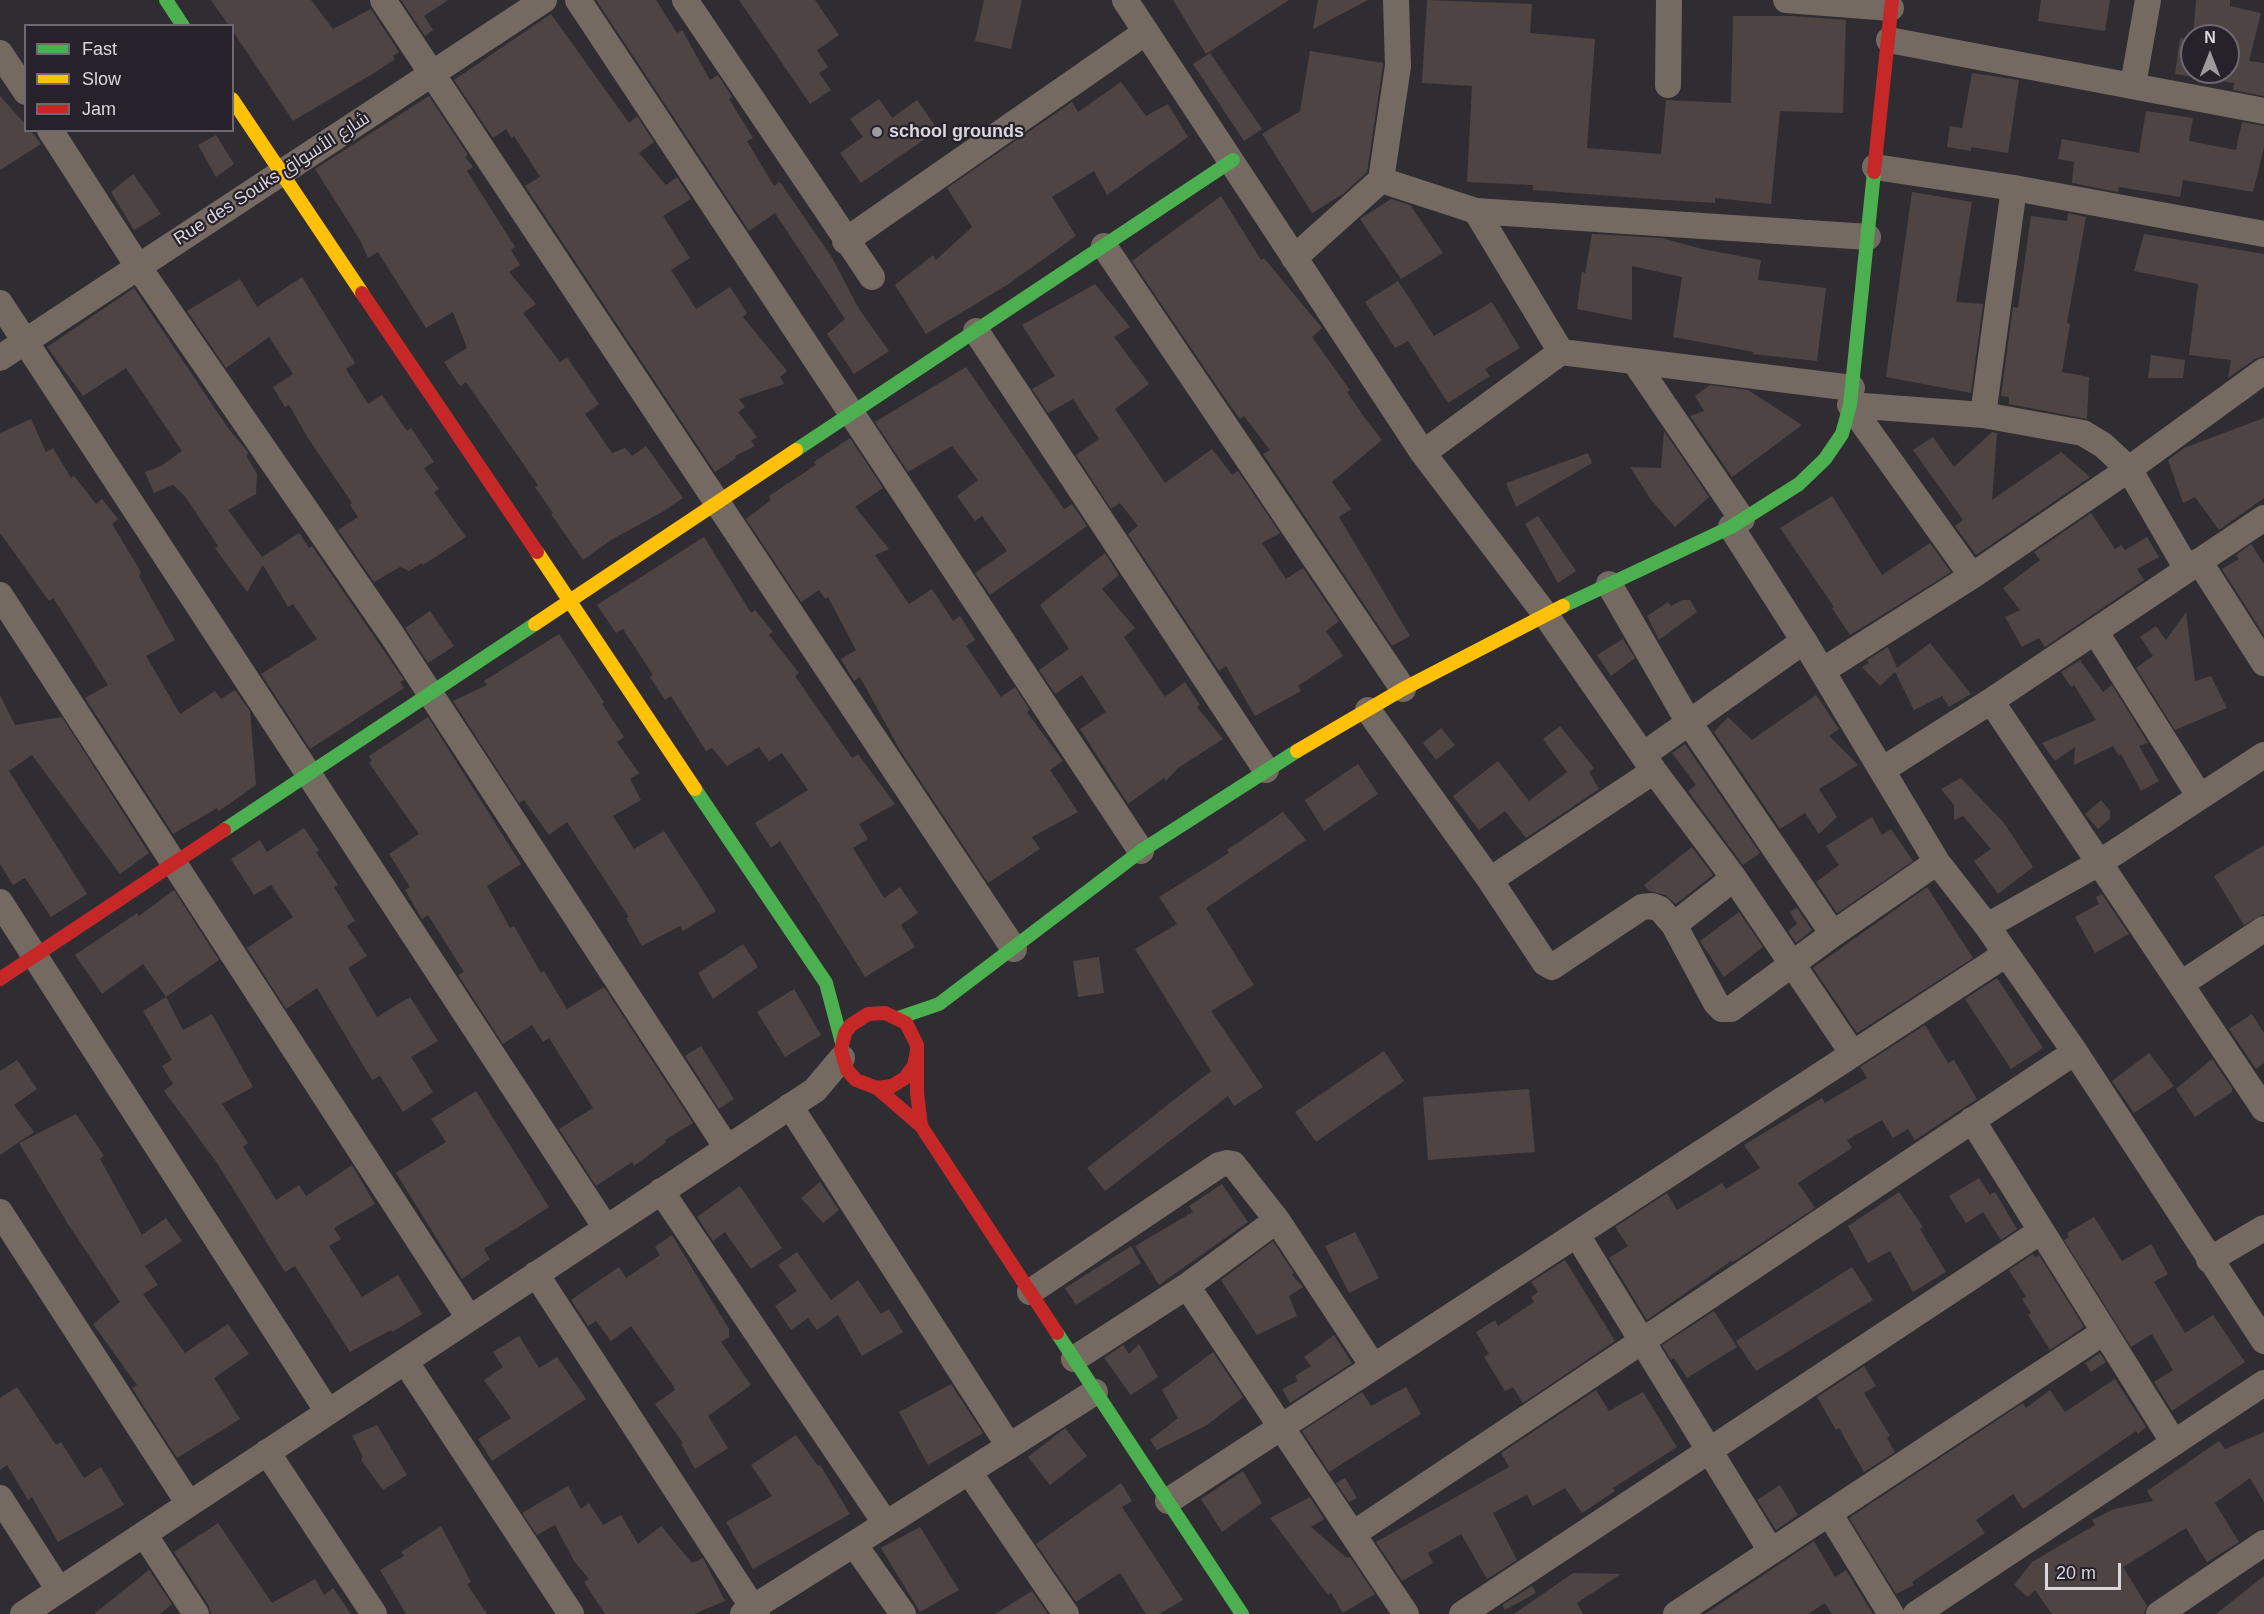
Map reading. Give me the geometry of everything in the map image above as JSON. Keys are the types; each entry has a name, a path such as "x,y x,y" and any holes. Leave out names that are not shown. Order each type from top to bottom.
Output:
{"street":[{"path":"166,0 182,24"},
{"path":"383,0 1014,949"},
{"name":"Rue des Souks شارع الأسواق","path":"0,358 544,0"},
{"path":"578,0 1141,851"},
{"path":"685,0 845,241 872,277"},
{"path":"1125,0 1233,160 1294,258 1423,453 1545,614 1648,763 1734,878 1853,1054"},
{"path":"1294,258 1381,180 1398,66 1396,0"},
{"path":"1668,85 1669,0"},
{"path":"898,1018 939,1004 1141,851 1266,770 1403,689 1545,614 1736,523 1798,484 1825,459 1842,434 1851,397 1891,4 1786,0"},
{"path":"2133,85 2148,0"},
{"path":"845,241 1146,32"},
{"path":"1888,40 2264,111"},
{"path":"0,53 24,89"},
{"path":"234,102 826,983 847,1070 921,1126 1242,1614"},
{"path":"51,132 139,267 430,694 727,1148"},
{"path":"0,979 1233,160"},
{"path":"1875,167 2014,188 2264,234"},
{"path":"1381,180 1476,211 1868,237"},
{"path":"1983,415 2014,188"},
{"path":"1476,211 1561,352"},
{"path":"1104,246 1403,689"},
{"path":"0,303 606,1228"},
{"path":"976,331 1266,770"},
{"path":"1423,453 1561,352 1634,361 1851,397 1983,415 2083,433 2103,445 2129,469 2193,565 2264,663"},
{"path":"1634,361 1736,523 1936,862 1988,926 2074,1052 2264,1341"},
{"path":"1822,671 1972,576 2129,469 2264,371"},
{"path":"1851,397 1972,576"},
{"path":"1882,770 1991,701 2264,518"},
{"path":"1609,584 1688,721 1833,934"},
{"path":"0,596 469,1318"},
{"path":"2095,631 2200,796"},
{"path":"1490,880 1648,763 1688,721 1804,641"},
{"path":"1991,701 2181,984 2260,1093"},
{"path":"1368,710 1490,880 1545,963 1552,967 1642,907 1660,909 1674,925 1716,1003 1722,1009 1731,1009 1936,862"},
{"path":"1988,926 2099,862 2264,755"},
{"path":"1674,925 1734,878"},
{"path":"0,902 328,1412"},
{"path":"2181,984 2264,929"},
{"path":"1168,1501 2006,954"},
{"path":"826,983 878,1013 898,1018 911,1030 916,1045 917,1093 921,1126"},
{"path":"815,1090 866,1084 892,1086 905,1078 914,1066 916,1045 939,1004"},
{"path":"23,1614 815,1090 842,1050 845,1033 859,1018 878,1013"},
{"path":"1353,1534 2074,1052"},
{"path":"790,1106 1009,1446"},
{"path":"1972,1120 2174,1443"},
{"path":"1030,1292 1219,1165 1233,1164 1277,1220 1373,1366"},
{"path":"662,1191 886,1524"},
{"path":"0,1212 189,1504"},
{"path":"1074,1359 1187,1286 1277,1220"},
{"path":"2209,1260 2264,1228"},
{"path":"1462,1614 2041,1231"},
{"path":"1577,1234 1771,1551"},
{"path":"536,1274 751,1612 1095,1392"},
{"path":"1187,1286 1406,1614"},
{"path":"1676,1614 2104,1332"},
{"path":"405,1360 571,1614"},
{"path":"1916,1614 2264,1383"},
{"path":"267,1452 374,1614"},
{"path":"969,1472 1066,1614"},
{"path":"0,1498 59,1590"},
{"path":"1829,1513 1891,1614"},
{"path":"144,1534 196,1614"},
{"path":"2159,1614 2264,1543"},
{"path":"854,1544 903,1614"}],"building":[{"path":"211,0 311,0 333,29 371,9 399,52 393,56 395,59 374,73 293,121 234,33 234,24 228,24"},
{"path":"401,0 448,0 424,16 433,30 425,36"},
{"path":"596,0 656,0 677,33 682,30 710,80 718,75 732,97 729,99 753,138 747,141 774,186 780,182 831,256 859,309 889,351 854,374 827,334 845,319 775,213 749,231"},
{"path":"739,0 815,0 839,35 817,50 828,67 819,73 831,90 810,104"},
{"path":"984,0 1022,0 1011,49 975,41"},
{"path":"1173,0 1289,0 1206,54"},
{"path":"1318,0 1368,0 1313,29"},
{"path":"1427,0 1532,4 1530,33 1595,39 1587,148 1661,154 1666,100 1731,103 1733,16 1793,16 1846,20 1843,113 1780,111 1771,204 1715,198 1715,203 1652,199 1533,190 1533,185 1467,182 1472,86 1422,83"},
{"path":"2041,0 2110,0 2105,31 2038,21"},
{"path":"2196,0 2230,0 2230,6 2261,13 2249,61 2264,63 2264,96 2233,90 2234,84 2240,84 2240,24 2194,24"},
{"path":"551,14 629,123 637,116 654,142 639,153 666,185 677,177 691,199 663,216 690,258 671,270 696,309 730,287 747,313 743,317 787,371 780,377 784,384 739,399 745,407 738,412 757,437 751,441 755,446 735,456 736,458 715,472 525,186 540,177 514,136 512,138 506,129 493,138 454,80"},
{"path":"2180,38 2180,75 2175,74"},
{"path":"1310,51 1383,63 1367,172 1343,194 1312,213 1262,134 1300,111"},
{"path":"1210,53 1262,129 1244,141 1193,64"},
{"path":"1972,73 2019,80 2008,153 1971,147 1971,151 1947,147 1950,126 1962,128"},
{"path":"1121,82 1146,116 1168,104 1188,137 1107,195 1094,171 1052,197 1076,236 1007,285 926,334 895,285 933,255 936,260 972,227 947,188 1072,102 1078,112"},
{"path":"0,96 24,123 24,132 32,132 41,144 0,170"},
{"path":"429,96 468,155 465,157 473,167 467,171 515,247 511,250 520,265 509,272 536,304 523,313 560,362 567,357 599,404 585,414 612,453 625,448 632,456 646,446 683,498 611,540 583,560 551,514 553,513 535,487 538,485 466,382 460,386 444,362 467,348 453,312 426,328 378,252 368,258 360,240 315,169"},
{"path":"879,99 892,118 917,100 938,130 861,183 840,153 863,137 850,119"},
{"path":"2146,111 2193,118 2189,141 2236,150 2242,122 2264,126 2264,147 2253,192 2183,180 2180,197 2119,187 2118,192 2072,183 2074,162 2058,159 2062,139 2139,153"},
{"path":"216,135 234,164 216,177 198,145"},
{"path":"133,174 161,214 134,230 111,192"},
{"path":"1912,192 1972,202 1956,302 1983,304 1971,393 1886,377"},
{"path":"1221,196 1261,260 1264,258 1322,328 1312,337 1350,390 1347,392 1382,440 1332,482 1351,509 1339,517 1410,636 1392,646 1263,454 1270,450 1244,416 1240,419 1229,404 1132,261"},
{"path":"1391,199 1410,205 1443,253 1401,279 1360,219"},
{"path":"2068,213 2086,217 2067,323 2070,324 2062,372 2089,377 2087,419 2009,404 2009,397 2001,396 2013,307 2018,308 2031,216 2067,221"},
{"path":"1592,234 1662,238 1702,249 1761,260 1758,280 1826,288 1817,361 1752,354 1754,352 1673,337 1682,277 1632,266 1632,320 1577,309 1582,272 1585,273"},
{"path":"2144,234 2264,254 2264,356 2255,359 2228,378 2231,360 2189,355 2198,284 2134,271"},
{"path":"302,277 355,363 346,369 368,404 382,395 407,431 411,428 434,462 424,468 439,489 434,492 466,537 423,565 421,563 409,571 400,567 374,582 338,530 358,517 350,505 352,503 308,438 289,405 285,407 273,387 293,374 269,337 226,368 187,311 240,279 257,307"},
{"path":"1398,281 1434,336 1492,302 1520,348 1485,369 1490,376 1448,403 1408,341 1395,348 1365,302"},
{"path":"1095,284 1130,327 1114,337 1149,384 1115,409 1165,483 1212,449 1232,475 1238,471 1280,533 1262,543 1286,579 1303,568 1339,621 1326,631 1343,656 1298,686 1301,691 1255,716 1226,666 1219,671 1128,534 1138,526 1120,503 1111,509 1076,455 1099,439 1073,399 1048,413 1032,389 1055,376 1022,325"},
{"path":"134,288 228,428 248,452 247,457 257,474 256,494 228,510 262,557 299,533 309,548 312,546 404,680 400,682 404,688 310,749 261,674 317,639 293,604 288,607 263,565 247,592 215,548 218,546 185,496 173,485 154,493 145,472 161,466 182,451 126,368 83,396 47,347"},
{"path":"2151,355 2185,360 2183,378 2148,378"},
{"path":"966,367 1064,509 1072,504 1087,526 990,595 975,573 1007,551 982,516 975,521 957,496 978,480 952,446 908,472 875,422"},
{"path":"1710,385 1748,390 1802,425 1732,477 1690,416 1704,411 1695,396"},
{"path":"2264,418 2264,498 2219,530 2195,497 2183,503 2168,460 2184,448"},
{"path":"31,419 46,452 53,448 71,478 74,476 96,504 102,499 118,519 112,524 141,572 139,576 175,640 146,656 180,714 215,691 221,699 235,690 250,711 256,785 219,811 217,808 173,834 85,698 108,685 53,598 49,601 0,533 0,433"},
{"path":"1664,431 1709,497 1675,527 1651,500 1630,467 1661,468"},
{"path":"1992,432 1997,433 1992,500 2061,452 2090,477 1976,555 1955,526 1963,520 1913,450 1933,437 1954,467"},
{"path":"850,438 883,488 855,507 889,549 875,555 909,604 932,589 953,621 960,616 975,640 966,646 1001,697 1015,687 1030,710 1027,712 1063,761 1050,770 1078,812 1032,837 1040,849 988,883 900,750 860,677 854,681 841,659 856,650 828,597 825,599 819,590 801,602 746,519 771,500 769,496 816,465 814,462"},
{"path":"1588,453 1592,463 1516,507 1506,483"},
{"path":"1832,496 1882,575 1930,543 1951,572 1850,635 1832,608 1834,607 1780,528"},
{"path":"2091,513 2115,549 2121,545 2125,550 2147,537 2159,557 2137,569 2144,580 2045,647 2039,638 2022,647 2005,617 2020,610 2003,588 2040,560 2034,552"},
{"path":"1538,516 1576,571 1558,583 1525,524"},
{"path":"704,537 751,613 755,610 773,632 769,635 799,673 795,676 852,758 858,754 895,804 859,824 868,839 853,848 884,898 900,887 918,913 901,925 915,947 865,977 780,841 771,848 755,823 808,790 782,753 769,761 759,747 727,766 712,748 706,751 671,696 665,700 650,677 653,675 623,629 616,633 597,605"},
{"path":"2251,544 2264,564 2264,635 2222,569 2239,559 2236,555"},
{"path":"1105,553 1119,575 1102,589 1135,628 1124,637 1165,697 1185,682 1200,705 1197,707 1223,739 1178,768 1166,781 1164,778 1128,804 1080,729 1106,712 1082,675 1055,694 1039,670 1069,649 1040,605"},
{"path":"1682,600 1690,600 1697,612 1659,640 1647,616 1668,602 1671,606"},
{"path":"430,611 454,646 428,663 405,628"},
{"path":"2186,612 2195,681 2211,676 2227,708 2175,730 2136,668 2153,656 2140,637 2156,626 2166,640"},
{"path":"559,634 604,702 602,704 624,737 617,742 639,773 630,779 641,800 613,816 634,849 664,831 716,911 683,931 680,926 642,946 626,918 629,917 567,822 549,835 524,800 519,803 453,701 487,685 484,681"},
{"path":"1623,639 1635,658 1611,676 1597,655"},
{"path":"1930,643 1971,694 1949,707 1942,696 1914,710 1895,672 1880,686 1862,667 1869,663 1867,660 1888,647 1897,668"},
{"path":"2080,660 2103,692 2112,685 2148,743 2139,746 2159,781 2141,791 2121,754 2119,756 2113,746 2074,765 2075,747 2055,761 2042,743 2096,720 2074,685 2071,687 2061,672"},
{"path":"0,695 15,725 62,717 149,853 120,874 32,755 9,771 87,894 51,917 25,878 13,885 0,864"},
{"path":"1816,695 1839,729 1829,736 1858,765 1819,789 1837,817 1819,834 1805,813 1780,829 1714,732 1728,717 1752,740"},
{"path":"428,717 521,864 487,886 510,928 514,926 541,973 544,971 567,1009 604,987 693,1123 665,1140 666,1142 634,1166 632,1162 596,1186 559,1129 593,1108 549,1038 543,1042 532,1025 503,1044 458,975 464,972 428,915 422,919 405,890 410,887 389,854 419,834 369,763 372,761 369,756"},
{"path":"1560,726 1594,768 1589,772 1599,789 1526,838 1505,811 1479,830 1453,796 1498,761 1529,801 1567,772 1543,739"},
{"path":"1441,728 1455,745 1436,760 1423,743"},
{"path":"1685,744 1760,853 1743,865 1688,791 1696,785 1672,753"},
{"path":"1358,764 1378,794 1324,831 1305,800"},
{"path":"1961,778 2004,823 2033,867 1998,894 1974,861 1991,849 1963,816 1954,820 1954,805 1941,789"},
{"path":"2101,800 2110,811 2110,819 2098,829 2085,814"},
{"path":"1283,812 1306,840 1206,908 1254,985 1211,1011 1263,1087 1234,1106 1228,1096 1105,1191 1087,1168 1211,1071 1135,949 1177,924 1159,897 1229,853 1227,850"},
{"path":"1872,817 1882,835 1891,829 1913,861 1837,913 1816,882 1839,865 1826,846"},
{"path":"304,828 319,850 316,852 338,885 334,887 355,921 347,926 367,956 348,968 377,1017 410,997 438,1041 411,1057 433,1092 403,1112 380,1076 372,1080 317,988 286,1009 247,948 293,917 271,885 254,895 231,859 260,840 267,852"},
{"path":"2264,845 2264,914 2244,925 2214,876"},
{"path":"1692,847 1713,875 1676,904 1665,895 1649,891 1644,885"},
{"path":"1927,887 1973,958 1857,1033 1813,968"},
{"path":"174,890 219,960 166,997 143,964 102,994 75,955 137,913 139,916"},
{"path":"2102,894 2129,934 2095,953 2075,917 2099,904 2096,897"},
{"path":"1797,908 1812,930 1796,943 1788,931 1797,924 1790,912"},
{"path":"1739,912 1763,947 1724,977 1700,941"},
{"path":"743,944 758,967 713,999 698,973"},
{"path":"1099,957 1104,993 1078,997 1073,961"},
{"path":"1997,978 2043,1048 2011,1069 1965,999"},
{"path":"794,989 821,1035 785,1057 757,1012"},
{"path":"166,997 183,1030 212,1014 253,1087 222,1104 248,1143 243,1147 276,1200 299,1185 306,1196 352,1165 375,1204 334,1228 341,1239 329,1246 362,1297 398,1275 422,1314 392,1332 391,1330 350,1352 295,1266 285,1272 217,1163 164,1091 173,1084 162,1066 172,1060 143,1011"},
{"path":"2252,1014 2264,1033 2264,1063 2256,1069 2229,1029"},
{"path":"1925,1025 1948,1063 1954,1060 1977,1099 1915,1140 1908,1129 1893,1138 1882,1120 1847,1140 1852,1148 1798,1183 1815,1208 1733,1262 1731,1261 1647,1320 1609,1258 1628,1246 1615,1227 1667,1193 1677,1210 1722,1183 1726,1189 1760,1168 1744,1145 1822,1098 1825,1103 1867,1078 1860,1067"},
{"path":"701,1046 734,1099 719,1109 685,1056"},
{"path":"1384,1051 1404,1081 1316,1142 1295,1112"},
{"path":"2149,1053 2174,1086 2134,1113 2112,1081"},
{"path":"2212,1059 2232,1088 2232,1092 2195,1117 2176,1089"},
{"path":"17,1060 37,1089 14,1105 34,1132 0,1155 0,1071"},
{"path":"1529,1089 1535,1152 1428,1160 1423,1097"},
{"path":"476,1091 549,1207 484,1249 490,1259 462,1279 396,1173 446,1142 431,1119"},
{"path":"76,1114 104,1156 100,1159 142,1235 166,1218 182,1241 145,1266 158,1285 143,1294 185,1353 228,1324 249,1354 214,1378 240,1419 177,1458 132,1388 137,1385 93,1324 120,1302 68,1224 19,1143"},
{"path":"1979,1178 1990,1195 1995,1192 2017,1229 2001,1240 1983,1212 1966,1223 1949,1196"},
{"path":"820,1182 839,1210 823,1223 801,1198"},
{"path":"1222,1184 1248,1222 1159,1285 1135,1246 1193,1212 1189,1206"},
{"path":"740,1186 782,1248 751,1269 725,1232 713,1241 697,1217"},
{"path":"1899,1192 1923,1227 1920,1229 1946,1272 1913,1292 1890,1251 1868,1263 1848,1226"},
{"path":"2094,1217 2122,1261 2151,1244 2168,1274 2154,1282 2185,1333 2213,1315 2245,1362 2172,1411 2154,1382 2173,1370 2152,1334 2131,1347 2064,1240 2069,1237 2067,1233"},
{"path":"1355,1232 1379,1278 1349,1293 1325,1246"},
{"path":"672,1235 729,1329 729,1337 721,1342 751,1385 708,1416 728,1448 695,1469 681,1444 683,1443 655,1404 675,1390 674,1387 631,1326 611,1341 596,1321 588,1326 571,1300 619,1267 626,1278 660,1255 655,1247"},
{"path":"1273,1241 1294,1273 1292,1275 1303,1287 1289,1296 1297,1316 1257,1335 1221,1280"},
{"path":"1131,1246 1141,1263 1076,1305 1065,1288"},
{"path":"797,1252 831,1300 858,1280 881,1314 889,1309 903,1332 862,1356 838,1315 817,1330 808,1318 791,1330 775,1306 797,1291 778,1265"},
{"path":"2033,1254 2035,1257 2039,1255 2084,1327 2050,1350 2028,1315 2031,1313 2022,1299 2026,1297 2009,1270"},
{"path":"1565,1260 1615,1341 1523,1403 1513,1387 1505,1391 1484,1357 1489,1354 1476,1332 1495,1320 1498,1326 1534,1302 1531,1297 1538,1292 1531,1282"},
{"path":"1852,1267 1873,1300 1756,1371 1736,1341"},
{"path":"1714,1311 1737,1347 1687,1378 1674,1358 1671,1360 1662,1345"},
{"path":"1334,1335 1352,1363 1290,1403 1282,1389 1298,1381 1295,1376 1311,1366 1304,1357"},
{"path":"519,1336 539,1368 557,1357 586,1399 492,1461 478,1439 511,1418 484,1380 503,1367 493,1352"},
{"path":"1139,1344 1158,1377 1131,1395 1104,1358 1123,1345 1129,1354"},
{"path":"1213,1352 1243,1397 1207,1425 1157,1450 1150,1440 1178,1418 1162,1390"},
{"path":"2100,1353 2106,1362 2091,1372 2085,1363"},
{"path":"1864,1366 1876,1386 1864,1393 1890,1436 1887,1438 1895,1452 1864,1472 1839,1428 1836,1430 1817,1397"},
{"path":"2115,1379 2146,1427 2138,1434 2136,1431 2023,1509 2013,1494 1976,1520 1985,1533 1912,1582 1914,1585 1896,1594 1849,1518 2023,1403 2026,1408 2050,1390 2065,1412"},
{"path":"951,1384 983,1433 928,1465 899,1412"},
{"path":"17,1387 56,1445 61,1442 84,1478 101,1467 124,1505 58,1542 32,1497 28,1500 7,1465 0,1470 0,1398"},
{"path":"1406,1387 1421,1414 1329,1472 1302,1431 1362,1392 1371,1406"},
{"path":"1596,1390 1609,1411 1643,1392 1677,1447 1613,1488 1615,1491 1582,1513 1565,1488 1533,1506 1527,1495 1493,1513 1517,1560 1487,1579 1461,1534 1428,1553 1433,1563 1402,1581 1376,1542 1509,1467 1501,1453"},
{"path":"377,1425 407,1475 383,1490 361,1460 363,1457 352,1436"},
{"path":"1065,1428 1087,1456 1050,1485 1028,1457"},
{"path":"2264,1432 2264,1502 2250,1478 2215,1503 2239,1542 2207,1562 2186,1528 2123,1567 2147,1606 2144,1614 2052,1614 2035,1590 2028,1597 2014,1585 2032,1562 2095,1525 2092,1520 2114,1509 2153,1501 2147,1491 2219,1441 2225,1449"},
{"path":"796,1435 818,1466 820,1465 850,1514 753,1569 726,1522 772,1496 751,1465"},
{"path":"1243,1471 1262,1503 1222,1532 1201,1499"},
{"path":"1345,1478 1357,1498 1349,1502 1336,1483"},
{"path":"1121,1483 1132,1501 1122,1507 1183,1600 1159,1614 1146,1614 1120,1573 1076,1602 1036,1544"},
{"path":"1780,1485 1798,1515 1776,1530 1757,1500"},
{"path":"568,1486 581,1509 589,1503 603,1525 621,1515 638,1544 661,1526 692,1563 703,1558 725,1601 694,1614 605,1614 584,1582 589,1579 574,1561 555,1525 537,1535 522,1513"},
{"path":"1310,1497 1324,1519 1311,1527 1347,1558 1350,1557 1375,1594 1343,1613 1331,1593 1328,1595 1270,1518"},
{"path":"218,1523 272,1603 315,1579 324,1595 333,1588 351,1614 211,1614 209,1606 174,1552"},
{"path":"441,1526 471,1582 467,1584 487,1614 406,1614 380,1570 404,1556 401,1552"},
{"path":"920,1527 959,1590 920,1612 881,1548"},
{"path":"1814,1541 1835,1577 1846,1570 1873,1614 1832,1614 1825,1603 1808,1614 1705,1614"},
{"path":"149,1570 172,1604 160,1614 94,1614"},
{"path":"1573,1573 1621,1574 1577,1603 1583,1614 1514,1614"},
{"path":"2264,1576 2264,1614 2216,1614"},
{"path":"1532,1586 1536,1593 1505,1610 1502,1605"},
{"path":"1032,1591 1048,1614 995,1614"}],"traffic: fast":[{"path":"166,0 182,24"},
{"path":"796,450 1233,160"},
{"path":"1563,606 1731,527 1799,484 1825,459 1842,434 1850,405 1874,172"},
{"path":"224,830 535,624"},
{"path":"898,1018 939,1004 1141,851 1297,751"},
{"path":"695,789 826,983 842,1043"},
{"path":"1057,1333 1242,1614"}],"traffic: slow":[{"path":"234,102 362,293"},
{"path":"535,624 796,450"},
{"path":"537,552 695,789"},
{"path":"1297,751 1403,689 1563,606"}],"traffic: jam":[{"path":"1874,172 1892,0"},
{"path":"362,293 537,552"},
{"path":"0,979 224,830"},
{"path":"917,1051 914,1066 905,1078 892,1086 877,1088 856,1080 847,1070 841,1050 845,1033 851,1025 868,1014 885,1013 906,1023 917,1045 917,1093 921,1126"},
{"path":"877,1088 921,1126 1057,1333"}],"place":[{"name":"school grounds","path":"877,132"}]}
